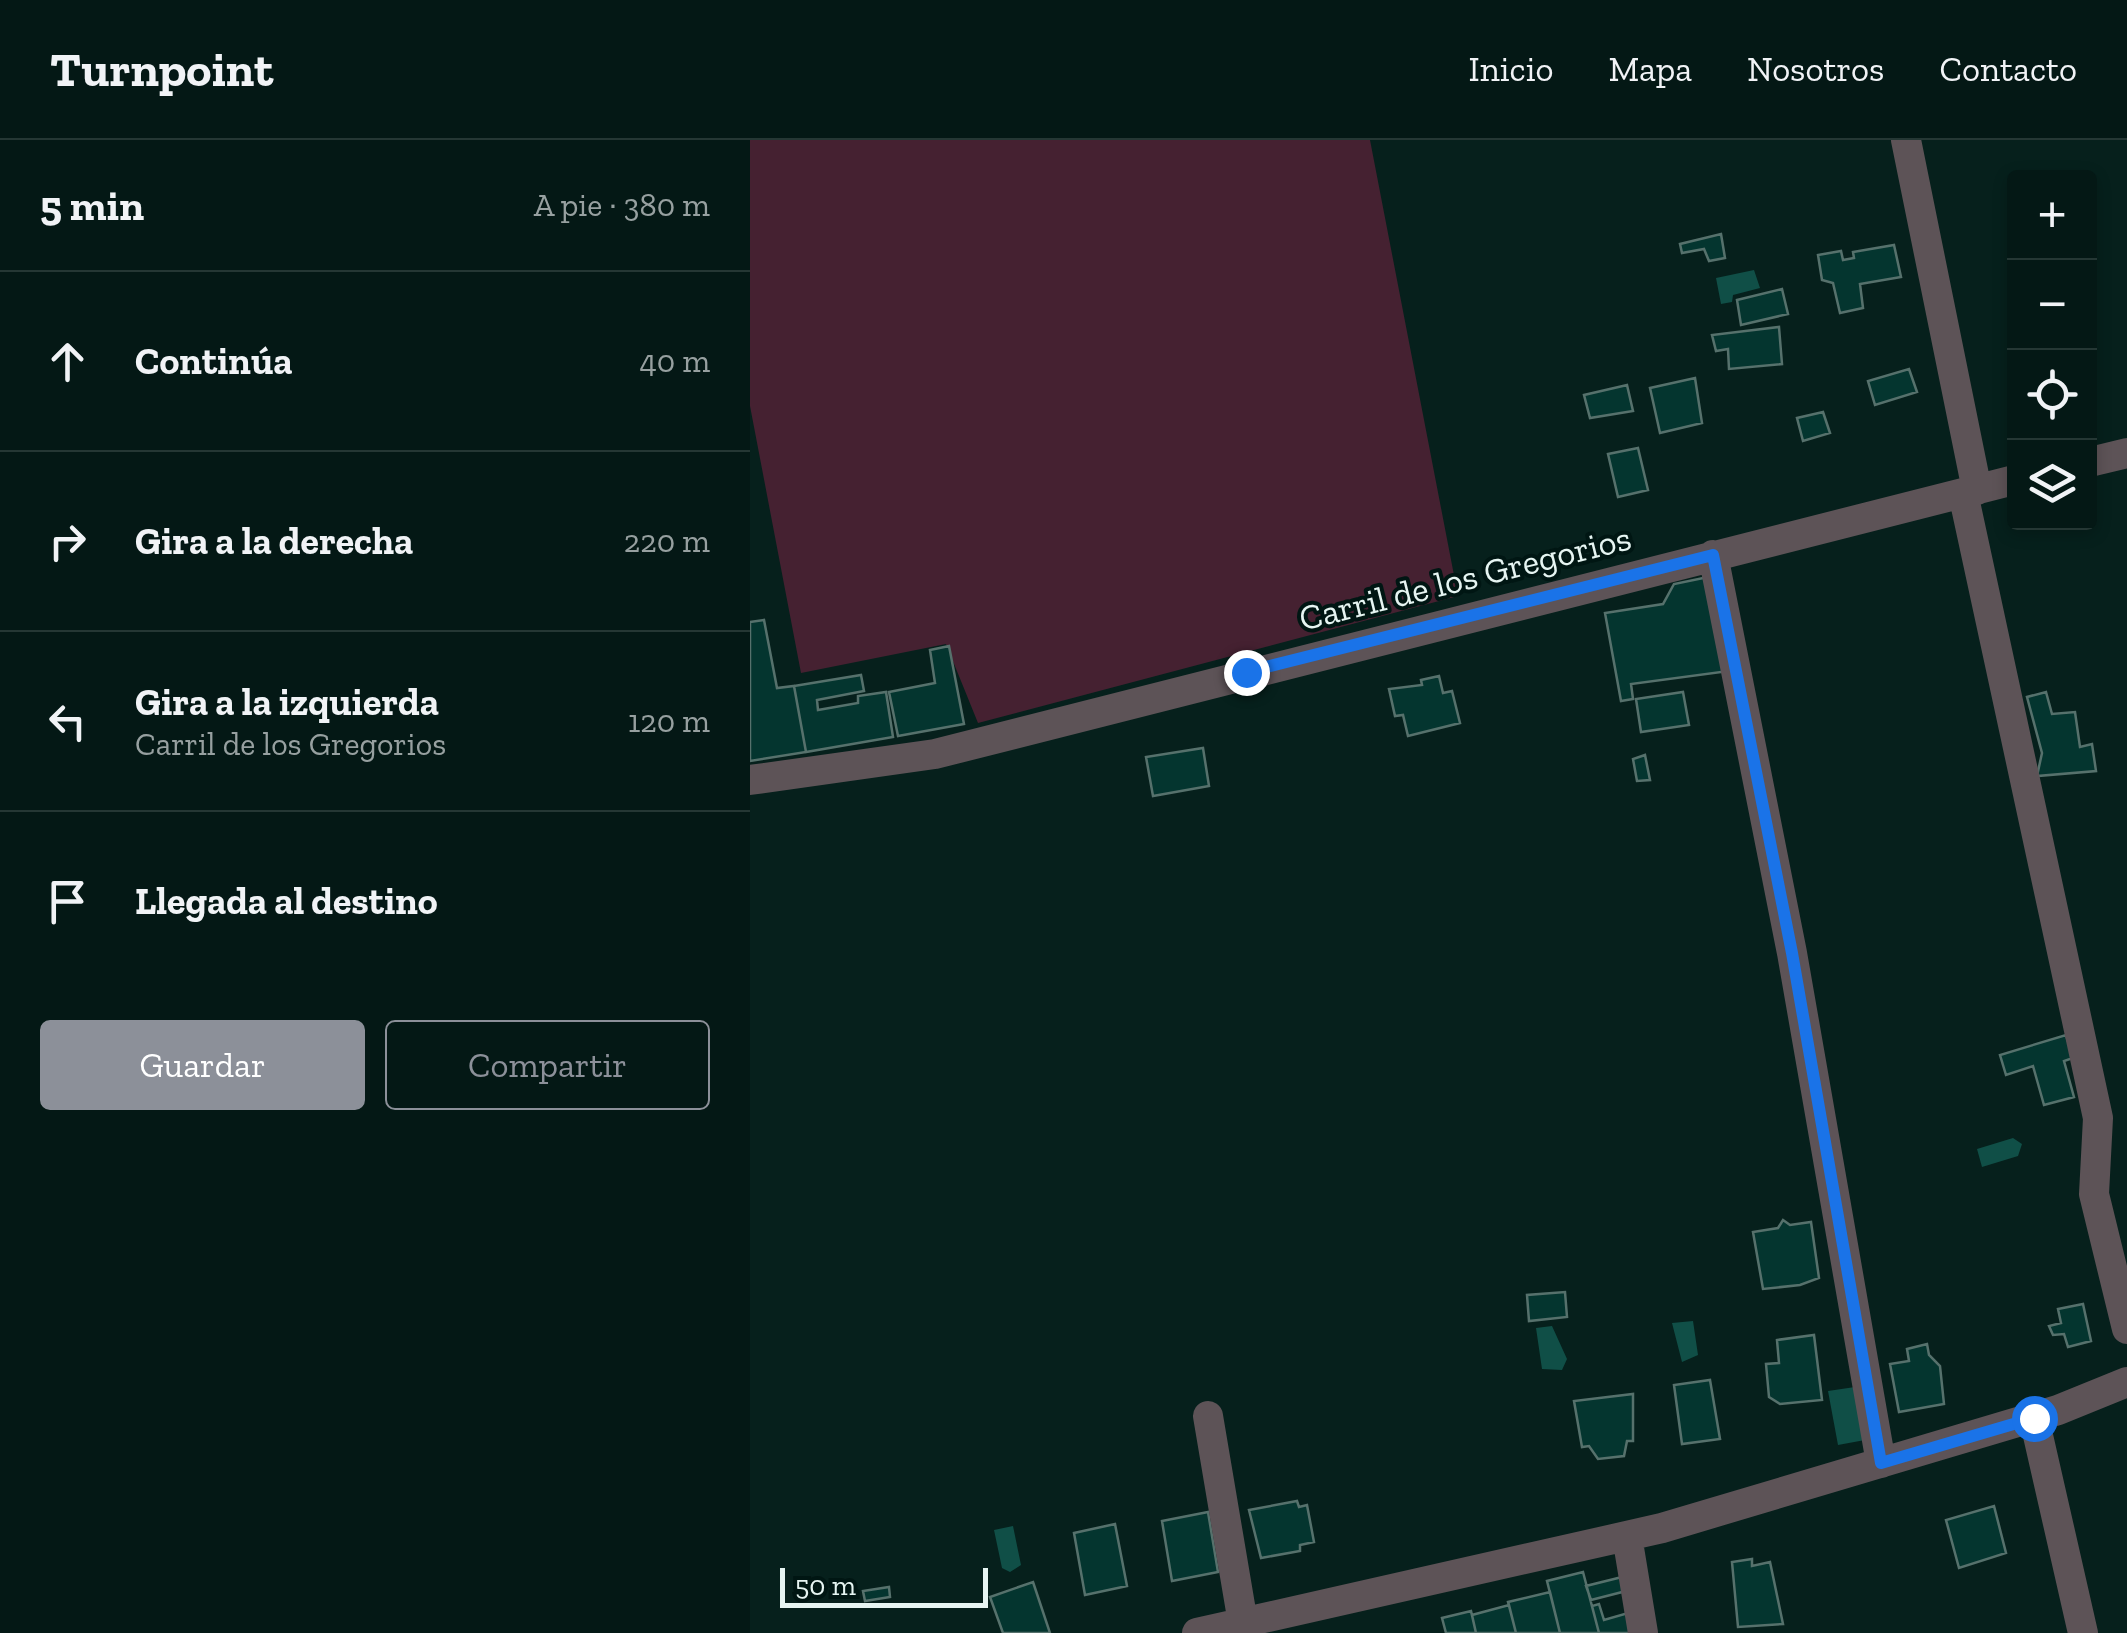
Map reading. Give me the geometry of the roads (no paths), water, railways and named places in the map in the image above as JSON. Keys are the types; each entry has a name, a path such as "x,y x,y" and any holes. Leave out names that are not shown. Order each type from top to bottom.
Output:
{"street":[{"path":"1906,140 1970,491 2098,1118 2094,1194 2127,1330"},
{"path":"2097,460 2127,453"},
{"name":"Carril de los Gregorios","path":"750,780 936,754 2007,482"},
{"path":"1713,555 1792,953 1881,1463"},
{"path":"1197,1633 1628,1536 2034,1418 2127,1382"},
{"path":"1208,1416 1243,1623"},
{"path":"2034,1418 2084,1633"},
{"path":"1628,1536 1643,1633"}]}
